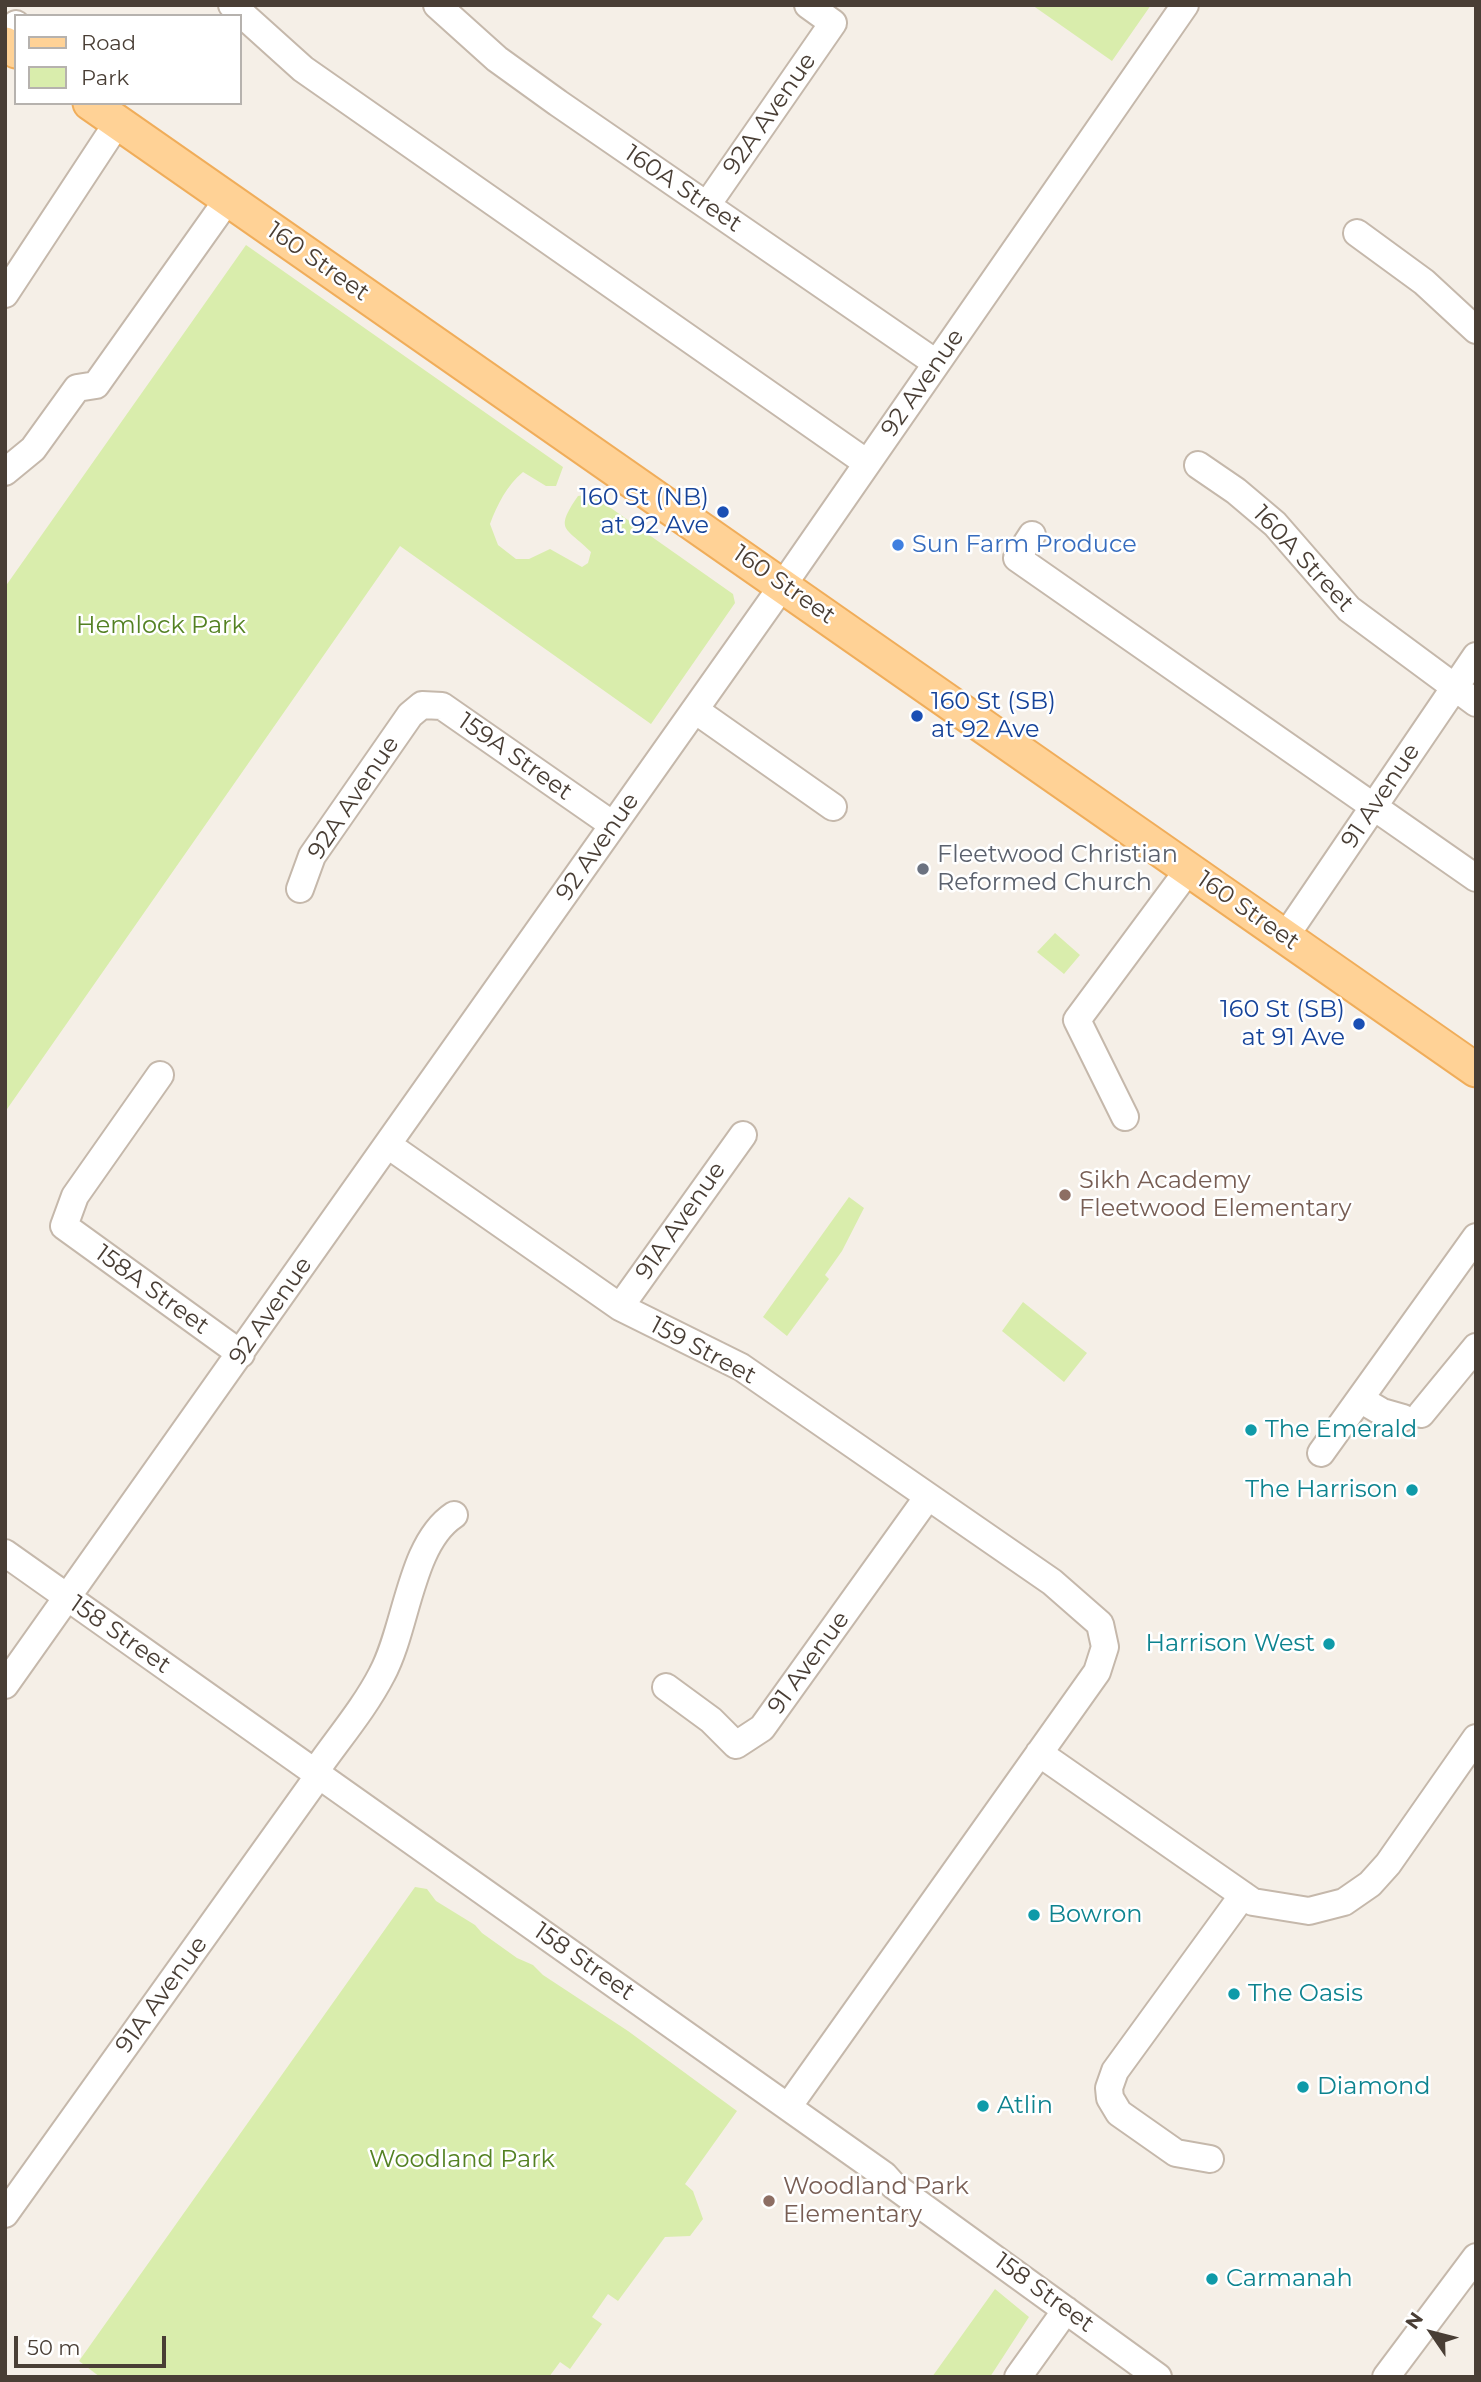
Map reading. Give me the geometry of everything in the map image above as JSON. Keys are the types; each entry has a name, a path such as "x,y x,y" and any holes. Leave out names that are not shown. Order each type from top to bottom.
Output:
{"main road":[{"name":"160 Street","path":"93,105 1476,1070"}],"street":[{"name":"160A Street","path":"437,5 497,59 936,363"},
{"name":"92A Avenue","path":"707,205 833,23 808,5"},
{"name":"92 Avenue","path":"5,1685 783,585 1185,5"},
{"path":"242,14 303,69 867,463"},
{"path":"5,294 118,122"},
{"path":"5,472 33,449 77,388 96,385 228,199"},
{"path":"1357,233 1424,282 1476,330"},
{"name":"160A Street","path":"1198,465 1236,491 1275,524 1349,609 1476,703"},
{"path":"1032,535 1017,558 1476,878"},
{"name":"91 Avenue","path":"1286,936 1476,656"},
{"name":"159A Street","path":"414,710 422,705 442,706 613,825"},
{"name":"92A Avenue","path":"300,889 312,856 414,710"},
{"path":"695,710 833,807"},
{"path":"1125,1117 1077,1020 1189,869"},
{"name":"158A Street","path":"160,1075 75,1196 64,1227 241,1354"},
{"name":"91A Avenue","path":"620,1307 743,1135"},
{"name":"159 Street","path":"388,1145 620,1307 741,1367 1052,1582 1100,1624 1105,1647 1097,1672 788,2107"},
{"path":"1321,1453 1476,1237"},
{"path":"1360,1399 1394,1418 1412,1416 1476,1347"},
{"name":"91 Avenue","path":"666,1688 711,1720 736,1745 750,1738 762,1728 928,1498"},
{"name":"91A Avenue","path":"5,2214 317,1773 381,1676 392,1654 423,1556 437,1530 454,1515"},
{"name":"158 Street","path":"5,1553 788,2107 1158,2377"},
{"path":"1039,1753 1253,1902 1277,1908 1309,1911 1344,1902 1370,1884 1388,1864 1476,1738"},
{"path":"1210,2159 1176,2153 1119,2113 1110,2098 1109,2088 1115,2071 1243,1895"},
{"path":"1386,2377 1476,2257"},
{"path":"1018,2377 1066,2309"}],"green space":[{"path":"1032,5 1151,5 1112,61"},
{"name":"Hemlock Park","path":"246,245 563,467 556,486 546,486 523,472 507,489 499,503 490,524 498,545 516,559 529,559 550,549 582,567 588,563 591,552 570,533 565,523 566,516 578,496 591,494 733,594 735,603 651,724 400,546 5,1112 5,587"},
{"path":"1055,933 1080,955 1064,974 1037,952"},
{"path":"849,1197 864,1208 842,1251 825,1275 829,1279 787,1336 763,1317"},
{"path":"1023,1302 1087,1353 1064,1382 1002,1331"},
{"name":"Woodland Park","path":"415,1887 427,1889 436,1901 628,2031 737,2111 685,2184 693,2191 703,2219 690,2236 665,2237 618,2301 608,2294 592,2317 602,2324 570,2369 560,2362 549,2377 100,2377 79,2361"},
{"path":"995,2289 1029,2317 990,2377 932,2377"}],"place":[{"name":"160 St (NB) at 92 Ave","path":"723,512"},
{"name":"Sun Farm Produce","path":"898,545"},
{"name":"160 St (SB) at 92 Ave","path":"917,716"},
{"name":"Fleetwood Christian Reformed Church","path":"923,869"},
{"name":"160 St (SB) at 91 Ave","path":"1359,1024"},
{"name":"Sikh Academy Fleetwood Elementary","path":"1065,1195"},
{"name":"The Emerald","path":"1251,1430"},
{"name":"The Harrison","path":"1412,1490"},
{"name":"Harrison West","path":"1329,1644"},
{"name":"Bowron","path":"1034,1915"},
{"name":"The Oasis","path":"1234,1994"},
{"name":"Diamond","path":"1303,2087"},
{"name":"Atlin","path":"983,2106"},
{"name":"Woodland Park Elementary","path":"769,2201"},
{"name":"Carmanah","path":"1212,2279"}]}
